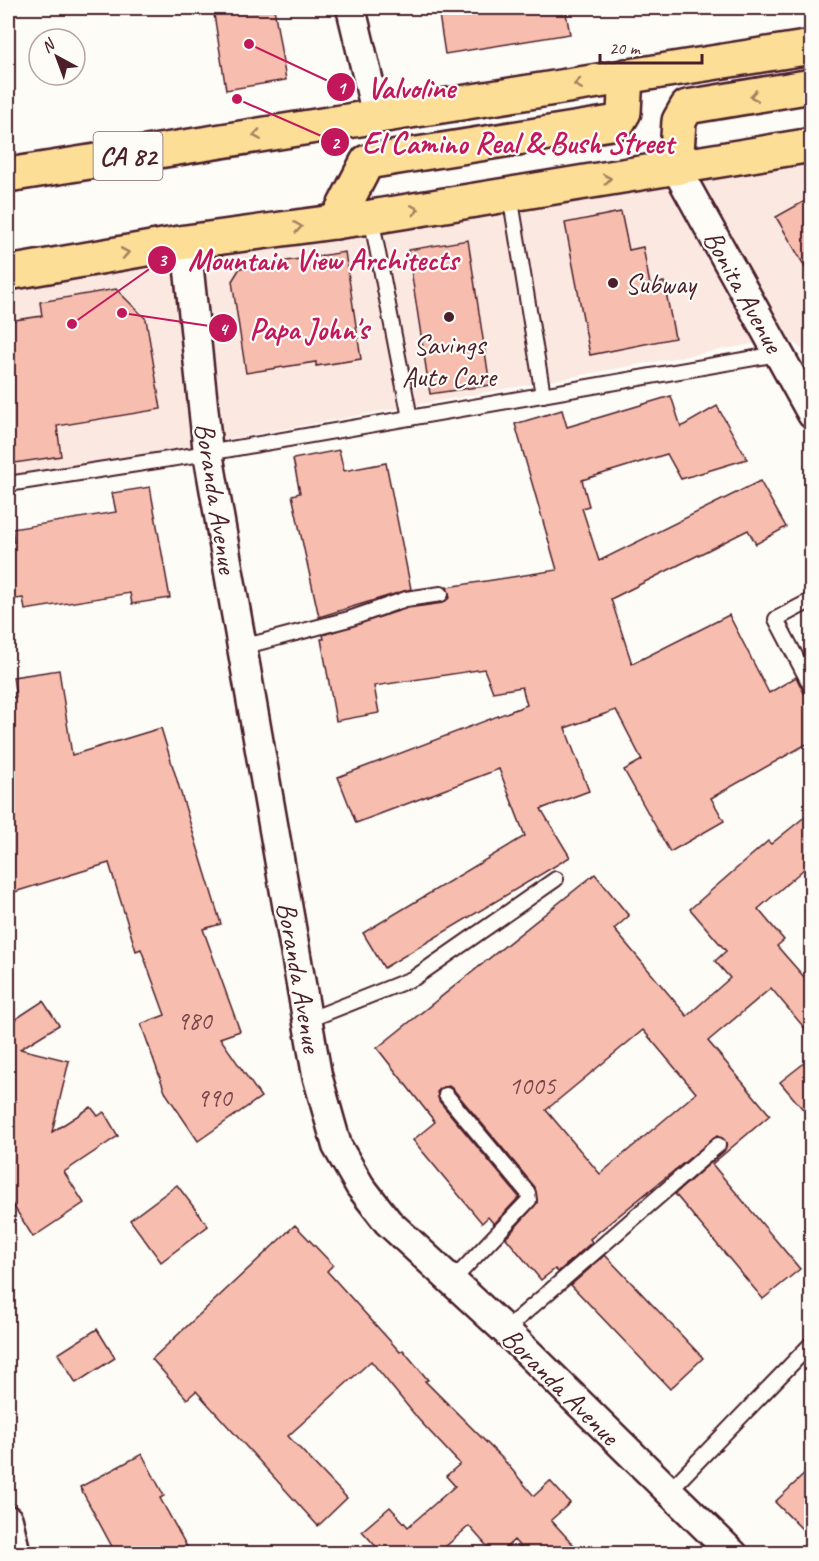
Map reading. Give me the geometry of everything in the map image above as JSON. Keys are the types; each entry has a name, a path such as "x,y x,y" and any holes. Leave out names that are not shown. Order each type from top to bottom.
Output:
{"main road":[{"name":"CA 82","path":"8,175 812,47"},
{"path":"336,222 367,162 618,122 624,112 626,76"},
{"path":"676,168 679,121 687,107 812,86"},
{"path":"8,273 186,242 371,217 812,145"}],"street":[{"path":"351,8 377,116"},
{"name":"Bonita Avenue","path":"676,168 794,368 812,414"},
{"name":"Boranda Avenue","path":"186,242 208,453 317,1075 337,1146 360,1186 388,1222 505,1330 733,1554"},
{"path":"8,1520 16,1554"}],"lane":[{"path":"510,195 543,394"},
{"path":"371,217 410,418"},
{"path":"8,484 208,453 543,394 794,368"},
{"path":"242,647 349,619 406,599 441,594"},
{"path":"812,600 776,619 812,688"},
{"path":"308,1020 414,978 556,879"},
{"path":"446,1095 528,1193 529,1200 452,1281"},
{"path":"505,1330 718,1145"},
{"path":"668,1492 812,1343"}],"shaded area":[{"path":"811,145 811,355 786,338 8,479 8,273"}],"building":[{"path":"213,8 274,8 286,80 226,90"},
{"path":"438,8 565,8 570,34 445,54"},
{"path":"812,197 812,279 776,217"},
{"name":"Subway","path":"621,212 629,250 643,247 650,285 664,282 675,338 590,355 565,223"},
{"name":"Savings Auto Care","path":"468,240 490,385 430,394 408,250"},
{"path":"345,252 361,359 316,366 316,362 246,373 232,281 240,268"},
{"path":"116,289 146,319 161,409 57,426 61,456 8,464 8,321 42,316 40,302"},
{"path":"671,396 681,427 717,406 747,459 681,479 667,454 582,480 589,506 582,508 599,561 760,481 786,527 756,544 748,530 611,599 632,664 729,615 769,693 796,677 804,693 812,697 812,741 711,798 724,821 670,852 624,770 642,760 616,710 565,728 589,791 541,809 570,857 384,968 363,933 525,836 499,769 356,823 338,777 527,705 522,687 493,692 484,669 374,686 379,713 336,721 321,639 324,639 323,635 408,608 443,603 450,597 447,587 557,570 515,424 562,410 567,427"},
{"path":"339,450 344,471 386,463 411,589 319,617 292,495 300,493 293,459"},
{"path":"150,487 170,598 132,604 130,593 25,610 23,598 8,600 8,543 14,542 12,529 116,512 112,493"},
{"path":"59,670 72,755 161,728 221,924 203,929 240,1031 220,1038 261,1097 198,1141 165,1092 141,1024 165,1015 141,949 136,951 109,863 8,894 8,698 16,697 13,677"},
{"path":"812,811 812,862 758,909 784,940 777,946 812,986 812,1037 771,988 708,1041 770,1115 712,1164 800,1269 763,1299 675,1194 724,1151 727,1143 717,1136 590,1239 592,1242 558,1272 555,1269 541,1280 506,1238 537,1203 535,1187 453,1089 449,1086 441,1088 437,1092 439,1101 519,1197 494,1224 488,1217 482,1223 413,1140 435,1122 377,1048 595,874 629,916 614,929 687,1016 730,978 715,961 726,951 690,909 768,841 771,844","holes":["643,1030 696,1093 600,1174 546,1110"]},
{"path":"43,1001 59,1025 20,1049 69,1061 52,1132 91,1107 98,1116 104,1112 118,1136 64,1172 84,1203 33,1237 8,1197 8,1024"},
{"path":"812,1057 812,1120 780,1082"},
{"path":"177,1185 208,1226 161,1262 130,1220"},
{"path":"295,1225 333,1265 327,1271 400,1352 403,1350 428,1380 425,1381 503,1459 534,1496 550,1481 570,1503 551,1520 582,1554 527,1554 514,1540 499,1554 494,1554 469,1526 437,1554 378,1554 380,1551 362,1531 390,1507 408,1527 455,1486 446,1476 460,1464 419,1420 371,1361 288,1436 347,1498 318,1526 196,1391 187,1399 152,1359"},
{"path":"605,1255 703,1358 670,1389 571,1285"},
{"path":"97,1329 115,1358 76,1383 58,1354"},
{"path":"142,1454 164,1496 160,1498 191,1554 116,1554 80,1487"},
{"path":"812,1467 812,1539 775,1502"}],"place":[{"name":"Valvoline","path":"249,44"},
{"name":"El Camino Real & Bush Street","path":"237,99"},
{"name":"Subway","path":"613,283"},
{"name":"Papa John's","path":"122,313"},
{"name":"Savings Auto Care","path":"449,317"},
{"name":"Mountain View Architects","path":"72,324"}]}
